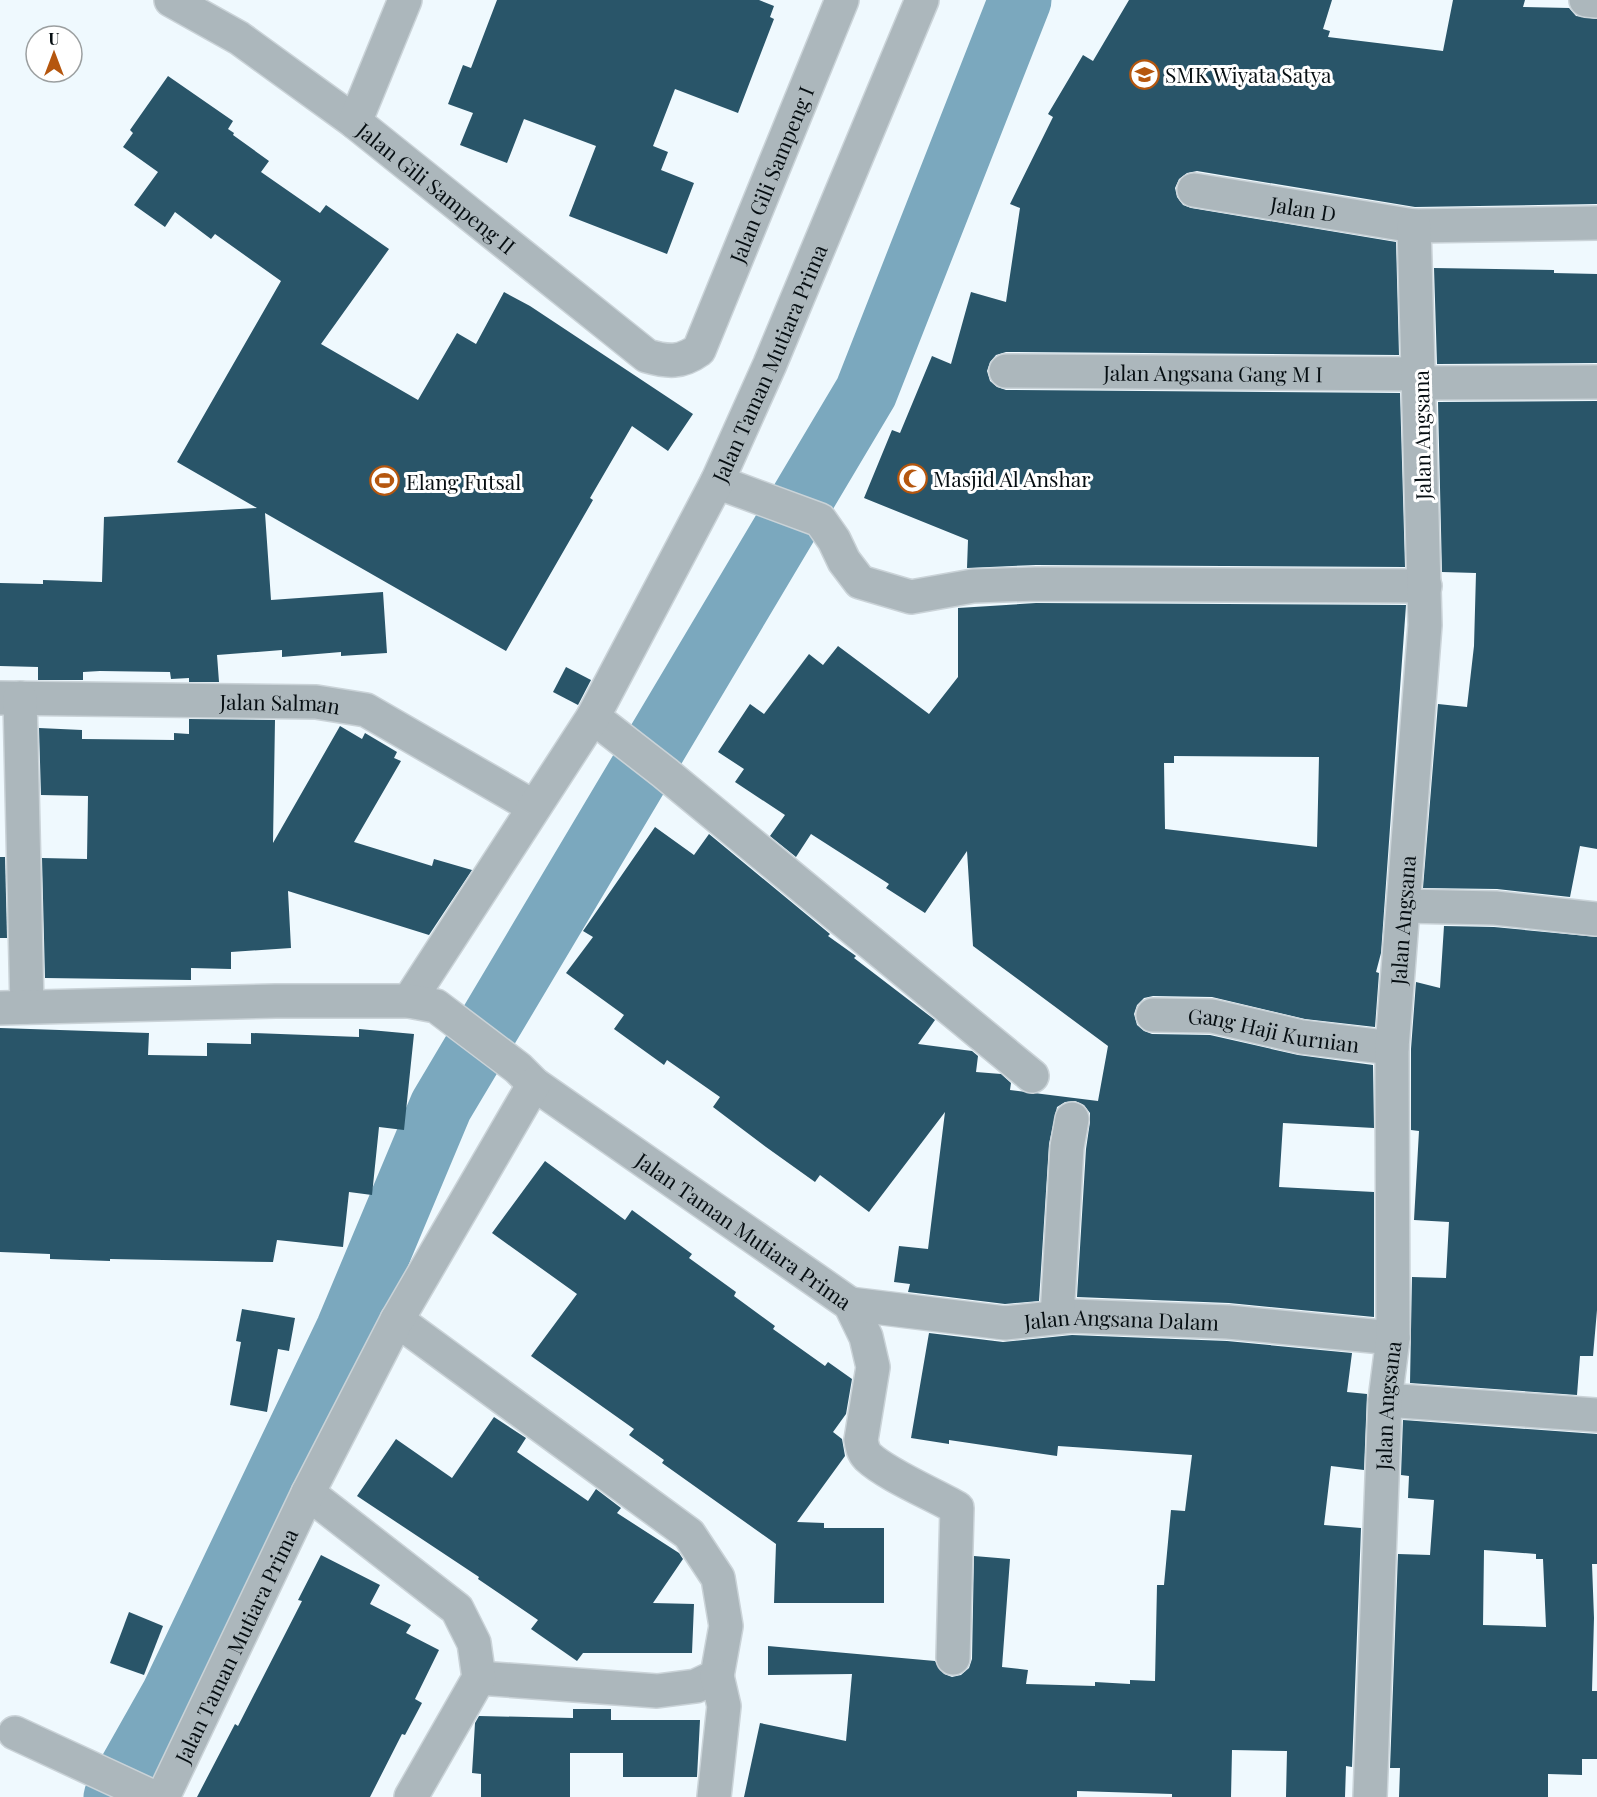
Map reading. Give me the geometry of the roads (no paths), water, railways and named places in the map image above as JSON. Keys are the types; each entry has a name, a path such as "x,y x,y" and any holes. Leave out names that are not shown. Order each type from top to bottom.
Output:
{"street":[{"name":"Jalan Gili Sampeng II","path":"171,0 239,38 355,122 647,356 669,362 687,358 699,350"},
{"path":"355,122 405,0"},
{"name":"Jalan Gili Sampeng I","path":"699,350 842,0"},
{"name":"Jalan Taman Mutiara Prima","path":"922,0 770,364 717,482 592,717 534,807 423,1004 850,1304 866,1336 873,1367 861,1440 863,1451 868,1457 890,1471 957,1508 953,1659"},
{"path":"1586,0 1597,1"},
{"name":"Jalan D","path":"1194,190 1414,226"},
{"path":"1414,226 1597,223"},
{"name":"Jalan Angsana","path":"1370,1797 1385,1400 1393,1338 1392,1048 1425,625 1414,226"},
{"name":"Jalan Angsana Gang M I","path":"1006,371 1597,382"},
{"path":"717,482 820,520 834,540 844,561 860,582 911,597 973,586 1036,584 1425,586"},
{"path":"10,698 13,1007 276,1001 423,1004"},
{"name":"Jalan Salman","path":"10,698 316,702 366,710 534,807"},
{"path":"592,717 665,773 1032,1076"},
{"path":"1404,906 1495,908 1597,919"},
{"name":"Gang Haji Kurnian","path":"1153,1015 1212,1016 1302,1037 1392,1048"},
{"name":"Jalan Taman Mutiara Prima","path":"153,1795 397,1320 526,1076"},
{"path":"1058,1317 1067,1147 1072,1119"},
{"name":"Jalan Angsana Dalam","path":"850,1304 1005,1323 1058,1317 1228,1322 1393,1338"},
{"path":"397,1320 689,1534 718,1578 726,1626 717,1676 724,1706 714,1797"},
{"path":"1385,1400 1597,1415"},
{"path":"308,1493 457,1609 474,1643 480,1678 411,1797"},
{"path":"480,1678 657,1690 696,1686 717,1676"},
{"path":"15,1733 153,1795"}],"waterway":[{"path":"115,1797 172,1696 347,1330 441,1106 866,392 1020,0"}],"place":[{"name":"SMK Wiyata Satya","path":"1144,74"},
{"name":"Masjid Al Anshar","path":"912,478"},
{"name":"Elang Futsal","path":"385,481"}]}
